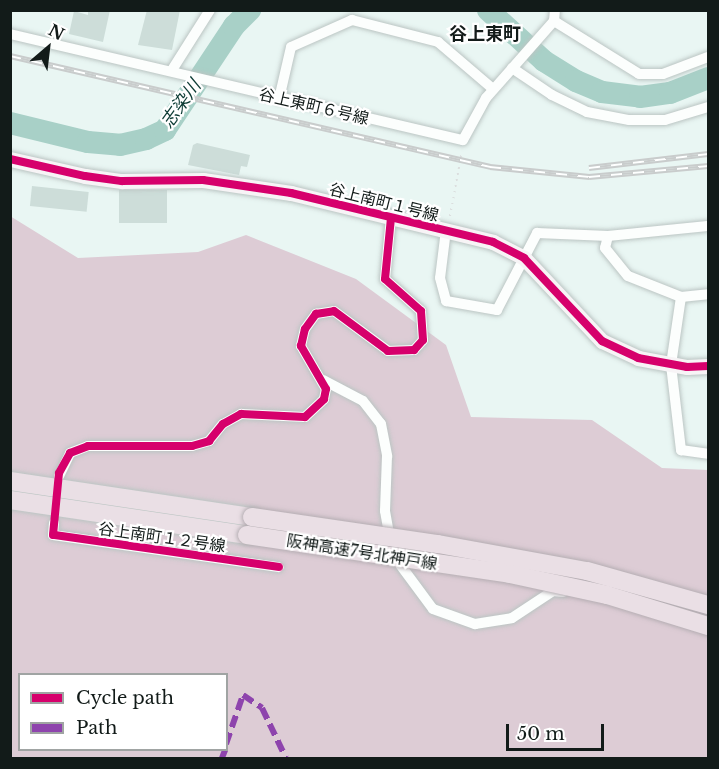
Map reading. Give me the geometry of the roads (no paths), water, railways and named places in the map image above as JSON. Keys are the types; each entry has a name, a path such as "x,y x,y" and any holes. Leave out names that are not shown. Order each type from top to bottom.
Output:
{"highway":[{"name":"阪神高速7号北神戸線","path":"10,481 438,544 587,571 708,605"},
{"name":"阪神高速7号北神戸線","path":"10,500 510,574 607,595 708,628"}],"street":[{"path":"172,70 210,10"},
{"path":"279,99 291,47 352,20 438,42 493,89 554,16 639,74 663,74 708,57"},
{"name":"谷上東町６号線","path":"10,34 172,70 279,99 463,140 493,89"},
{"path":"515,65 552,95 587,112 629,120 665,120 708,107"},
{"name":"谷上南町１号線","path":"10,159 122,181 213,181 291,194 391,218 448,225 493,242 524,258 602,341 638,358 671,365 708,366"},
{"path":"391,218 385,279 421,311 423,340 414,350 388,351 334,311 316,314 305,329 301,346 313,371 323,380 363,401 381,424 387,456 385,511 391,552 433,609 475,624 494,622 512,618 553,591 583,593 627,601 708,628"},
{"path":"448,225 440,278 446,301 497,310 537,233 608,236 708,226"},
{"path":"608,236 605,248 628,276 681,297 708,294"},
{"path":"681,297 671,365 681,450 708,454"},
{"path":"59,476 70,453 88,446 192,446 209,441 223,424 241,414 305,417 324,399 323,380"},
{"name":"谷上南町１２号線","path":"54,523 53,535 279,567"}],"waterway":[{"name":"志染川","path":"10,123 88,142 120,145 146,139 165,130 234,26 250,10"},
{"name":"志染川","path":"488,10 544,61 576,81 602,92 640,97 670,93 708,78"}],"railway":[{"path":"10,56 490,167 589,177 708,166"},
{"path":"589,168 708,154"}],"district":[{"name":"谷上東町","path":"485,34"}]}
